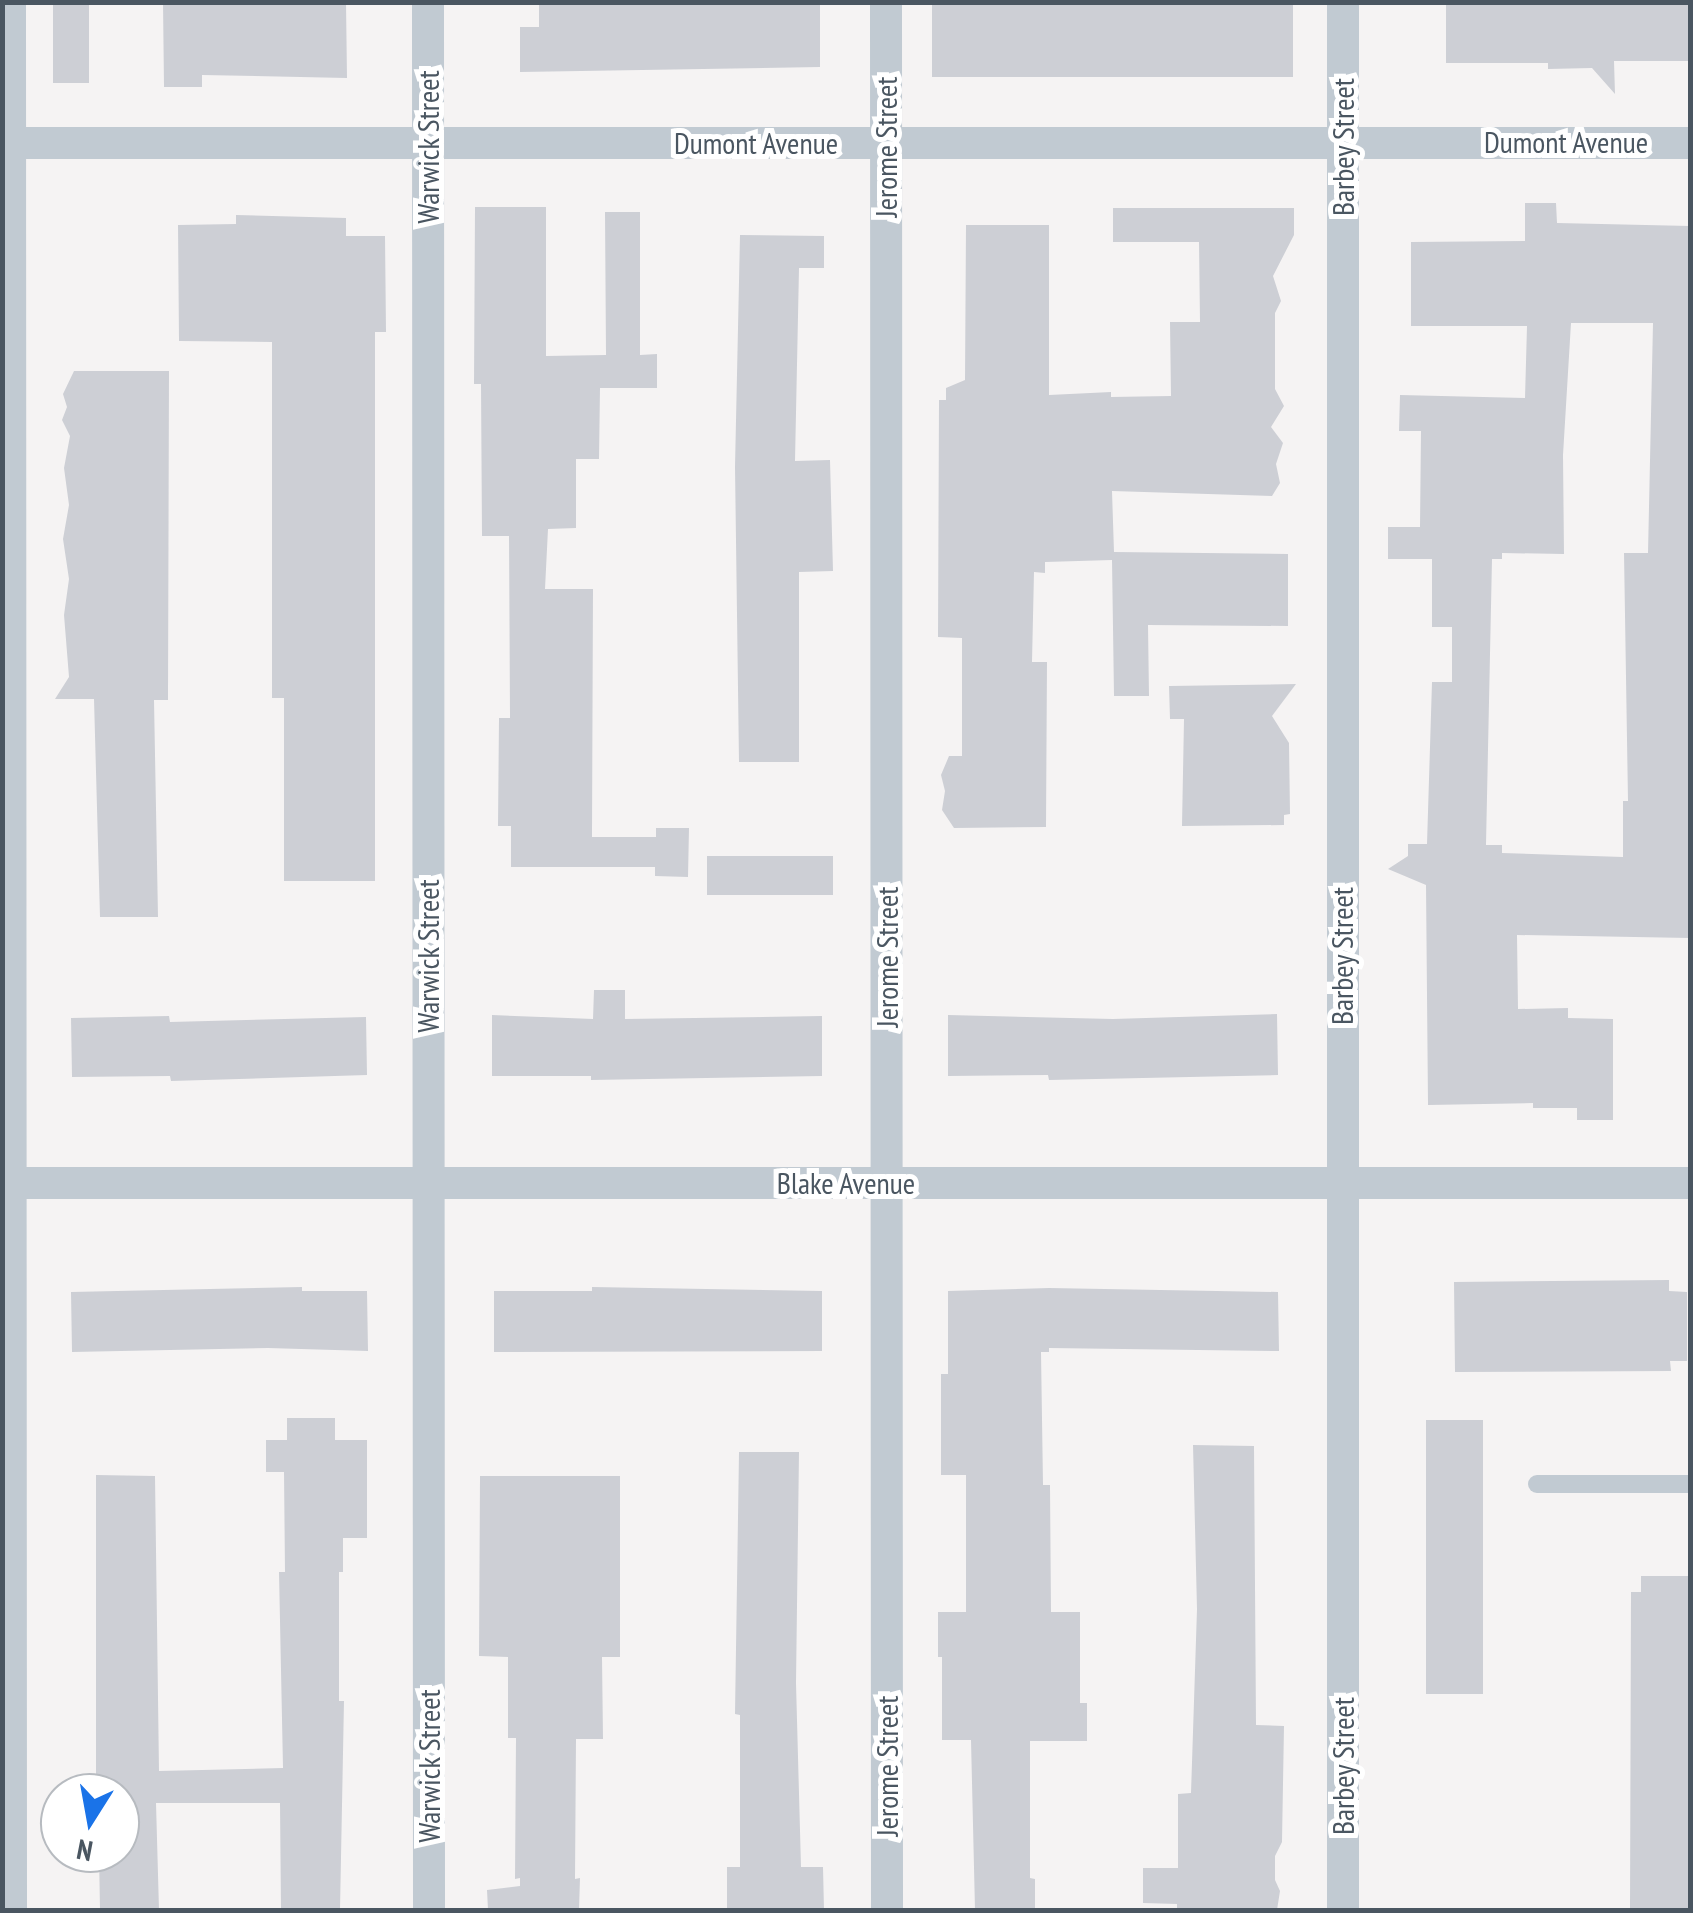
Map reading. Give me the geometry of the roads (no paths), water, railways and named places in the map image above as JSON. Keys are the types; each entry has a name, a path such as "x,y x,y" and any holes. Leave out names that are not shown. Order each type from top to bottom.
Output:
{"street":[{"path":"10,2 6,143 10,1910"},
{"name":"Warwick Street","path":"428,2 429,1910"},
{"name":"Jerome Street","path":"886,2 887,1910"},
{"name":"Barbey Street","path":"1343,2 1343,1910"},
{"name":"Dumont Avenue","path":"6,143 1690,142"},
{"name":"Blake Avenue","path":"7,1183 1690,1183"}],"lane":[{"path":"1537,1484 1690,1484"}]}
